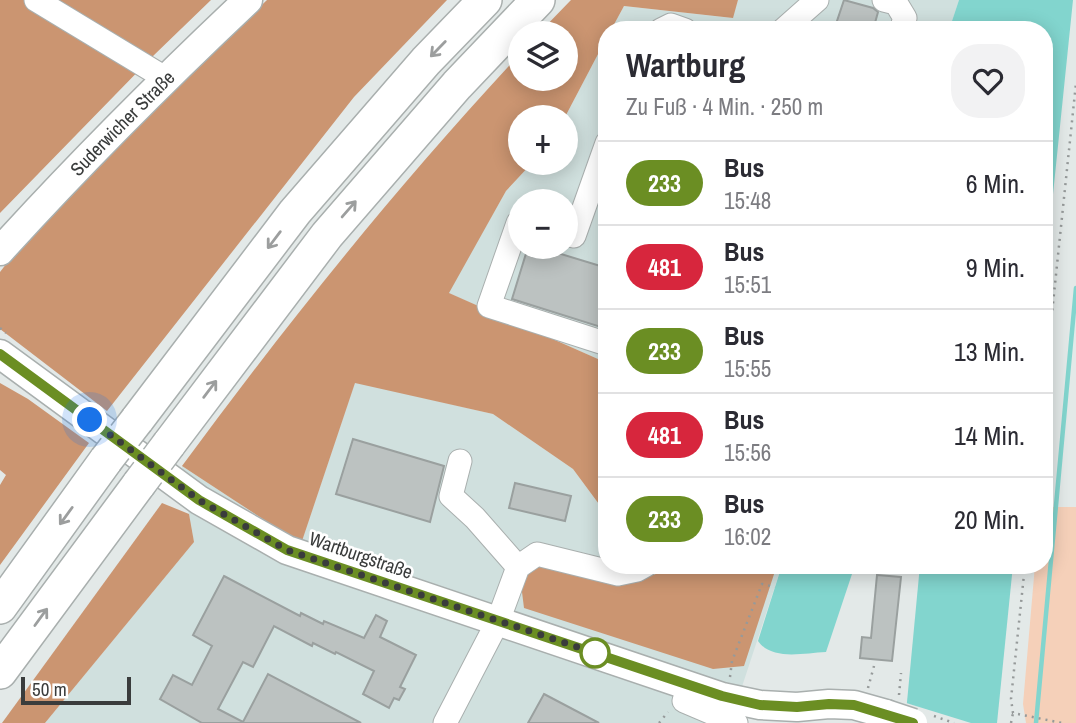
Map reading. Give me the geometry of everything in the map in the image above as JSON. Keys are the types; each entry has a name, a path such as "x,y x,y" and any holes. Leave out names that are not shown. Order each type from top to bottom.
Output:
{"highway":[{"path":"0,607 106,460 295,212 426,61 485,0"},
{"path":"0,672 327,235 457,85 538,0"}],"main road":[{"name":"Suderwicher Straße","path":"0,251 164,78 247,0"},
{"name":"Wartburgstraße","path":"4,352 199,500 287,550 689,684 727,685 760,705 813,714 829,704 854,705 913,723"}],"street":[{"path":"36,0 164,78"},
{"path":"793,21 817,0"},
{"path":"884,0 896,3 905,18 904,21"},
{"path":"578,225 598,168"},
{"path":"508,252 489,306 598,341"},
{"path":"460,461 452,496 518,567"},
{"path":"445,723 498,621 518,567 537,554 598,569"},
{"path":"689,684 684,701 736,723"}],"path":[{"path":"1053,303 1076,83"},
{"path":"0,328 4,352"},
{"path":"1011,723 1011,699 1025,574"},
{"path":"727,685 732,661 762,584 775,587"},
{"path":"867,689 874,666"},
{"path":"1013,713 1059,722"}],"shaded area":[{"path":"0,0 211,0 0,213"},
{"path":"267,0 447,0 354,97 107,411 0,329 0,272 41,219"},
{"path":"571,0 738,0 733,18 624,6 616,21 598,21 598,54 571,105 508,105 508,175 521,175 506,191 449,293 598,359 598,503 573,469 493,414 355,383 301,544 182,466 262,359 345,255 508,67 508,91 578,91 578,21 551,21"},
{"path":"738,0 959,0 952,21 616,21 624,6 732,18"},
{"path":"598,54 598,359 448,293 506,191 521,175 578,175 578,105 571,105"},
{"path":"355,382 493,414 573,469 598,503 598,574 779,574 730,723 45,723 193,543 182,466 301,543"},
{"path":"0,383 28,399 89,443 0,565 0,485 6,475 0,470"},
{"path":"162,503 189,514 194,542 45,723 2,723"},
{"path":"1053,507 1076,507 1076,723 1026,723 1023,704 1034,574 1053,574"},
{"path":"537,564 621,585 656,574 774,574 744,666 713,669 524,608 521,584"}],"water":[{"path":"959,0 1073,0 1053,194 1053,21 952,21"},
{"path":"779,574 852,574 826,652 780,654 764,647 758,641"},
{"path":"919,574 1012,574 997,723 905,723"}],"pier":[{"path":"903,702 971,723 901,723"}],"building":[{"path":"844,0 873,8 878,12 876,21 837,21"},
{"path":"524,259 577,259 598,265 598,326 512,299"},
{"path":"353,439 444,466 430,522 336,494"},
{"path":"515,483 571,496 565,521 509,508"},
{"path":"877,575 901,577 892,661 860,658 862,637 871,638"},
{"path":"224,576 300,616 301,613 323,624 324,621 364,638 376,615 387,621 380,637 416,655 400,687 405,689 399,700 394,698 389,708 363,694 374,671 336,652 335,654 313,643 312,646 274,626 253,667 243,662 218,709 243,722 268,674 361,723 202,723 160,699 173,675 192,685 212,646 193,635"},
{"path":"544,694 599,723 528,723"}],"waterway":[{"path":"1053,538 1076,288"},
{"path":"1036,723 1050,574"}],"bus line":[{"name":"233","path":"0,354 199,500 287,550 722,696 760,705 854,705 913,723"}],"route":[{"path":"90,420 199,500 287,550 595,653"}]}
